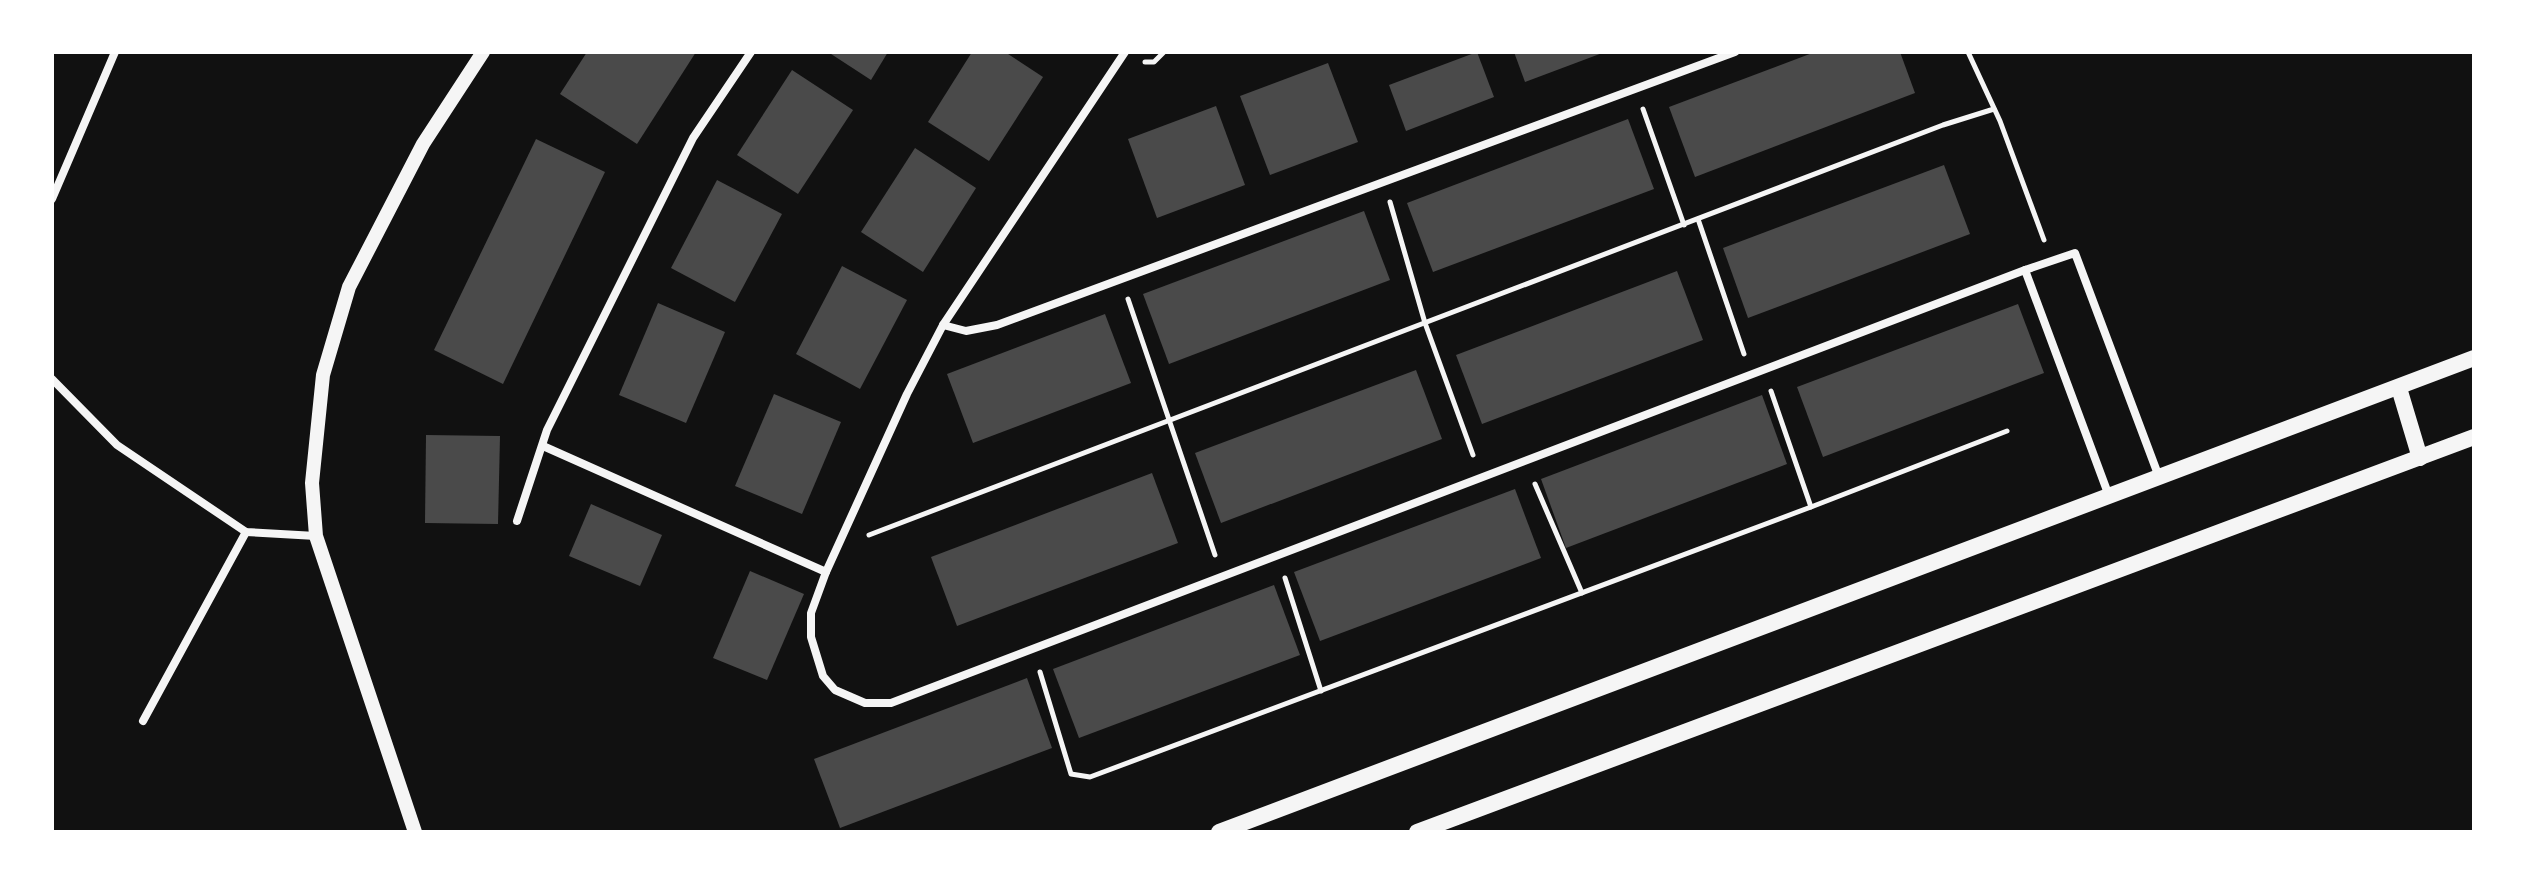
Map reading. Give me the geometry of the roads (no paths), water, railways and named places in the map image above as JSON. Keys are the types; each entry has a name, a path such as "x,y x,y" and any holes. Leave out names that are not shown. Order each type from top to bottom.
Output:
{"main road":[{"path":"1219,832 2474,358"},
{"path":"2399,388 2420,458"},
{"path":"1417,832 2474,437"}],"street":[{"path":"52,199 115,52"},
{"path":"415,832 316,536 312,483 323,375 349,287 423,144 483,52"},
{"path":"517,521 547,430 693,138 751,52"},
{"path":"1125,52 943,325 907,394 826,572 811,613 811,637 823,676 835,690 865,703 891,703 2075,253 2160,478"},
{"path":"943,325 966,331 997,325 1735,52"},
{"path":"2025,270 2109,496"},
{"path":"52,379 117,445 246,532 316,536"},
{"path":"543,446 826,572"},
{"path":"143,721 246,532"}]}
